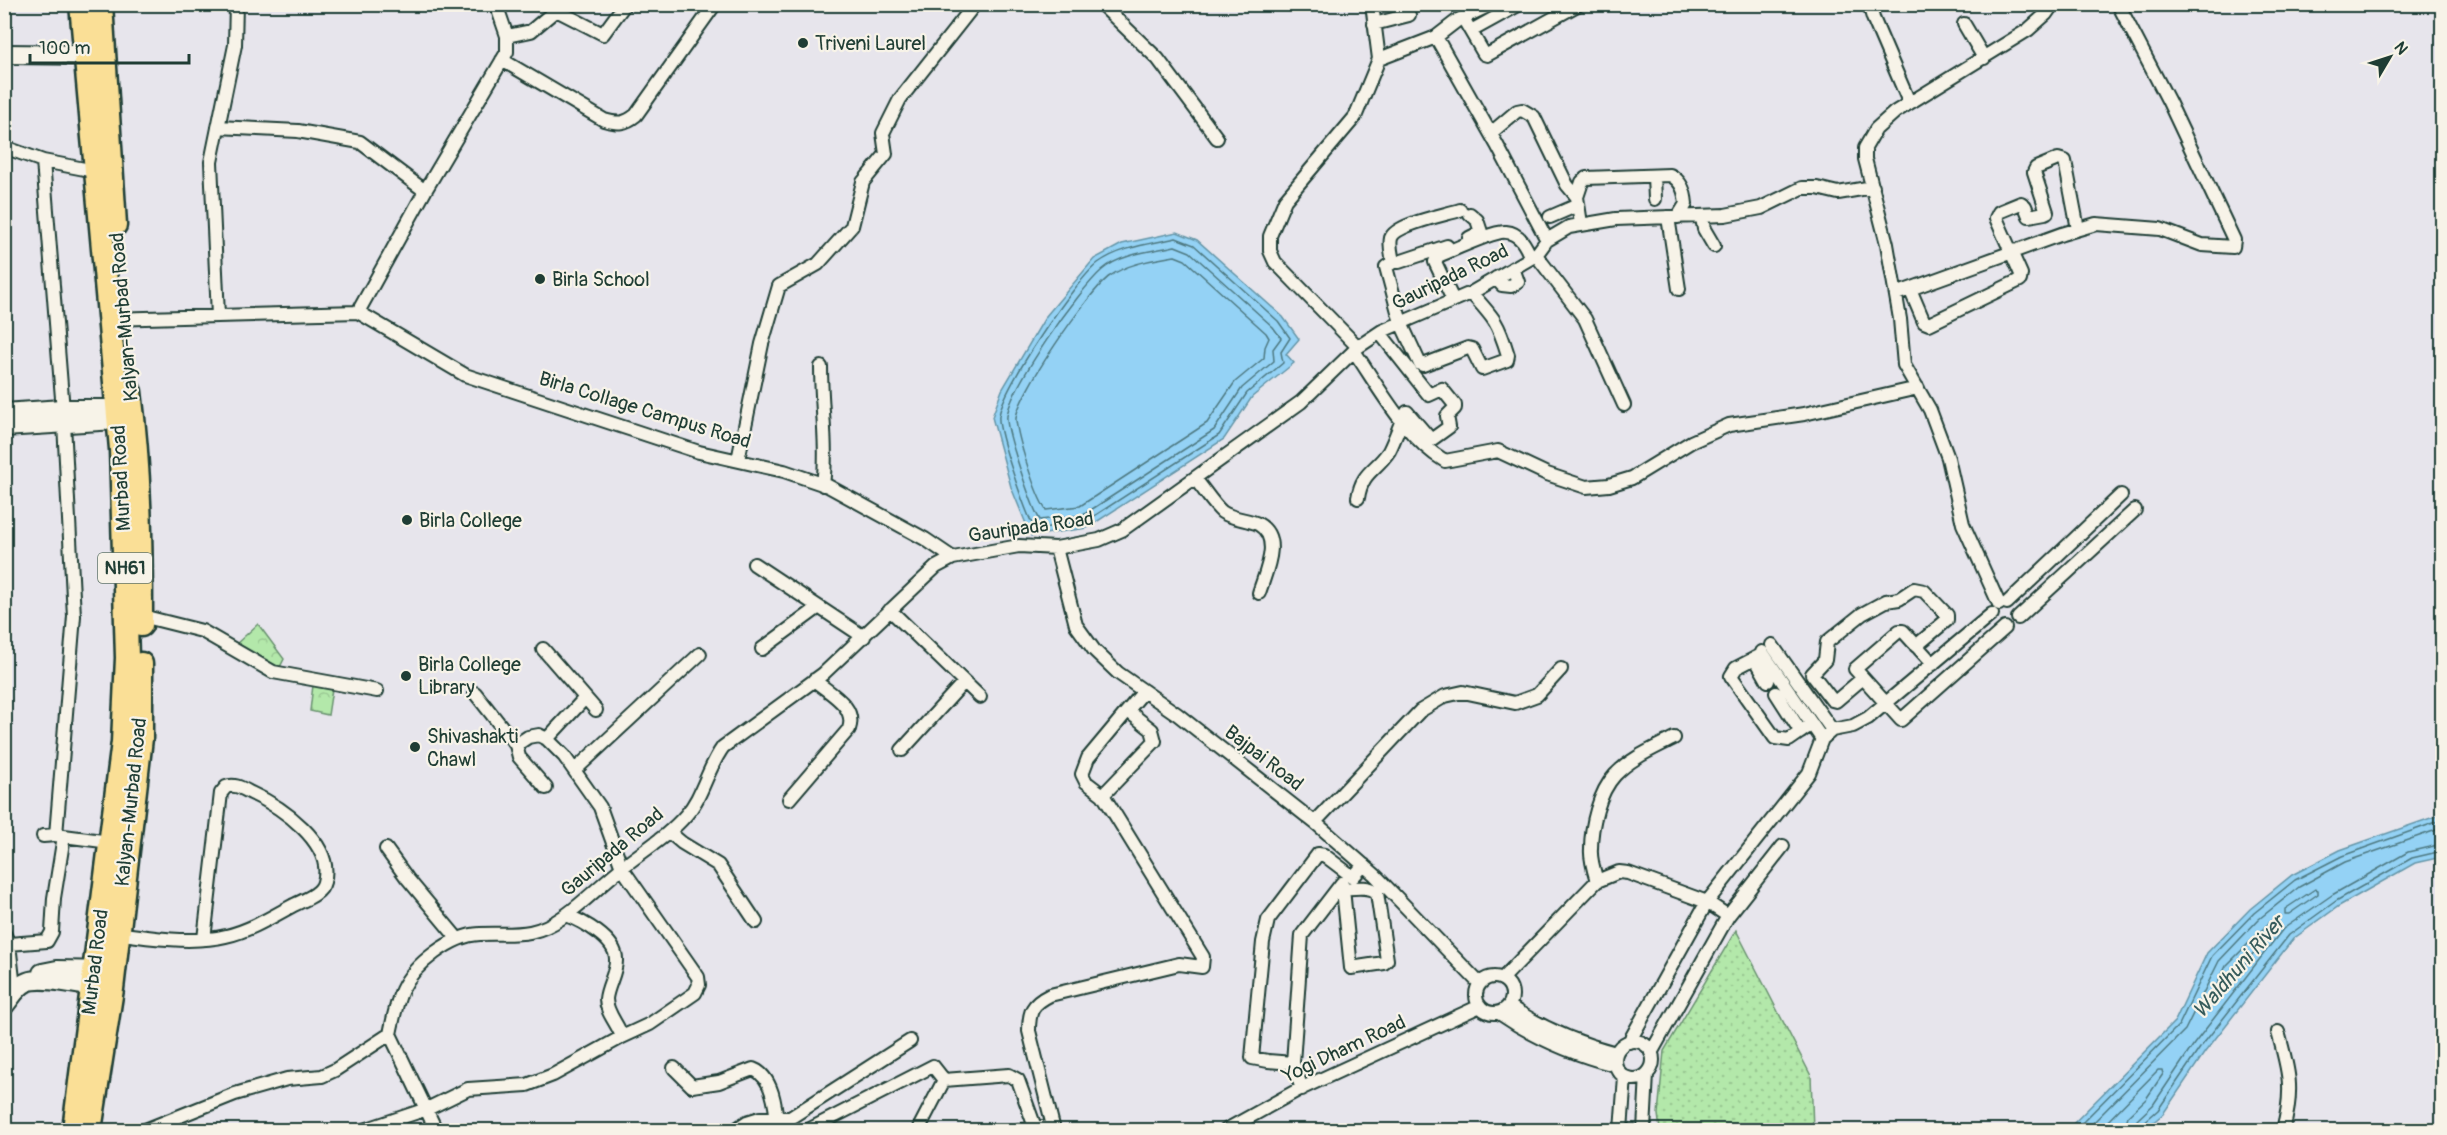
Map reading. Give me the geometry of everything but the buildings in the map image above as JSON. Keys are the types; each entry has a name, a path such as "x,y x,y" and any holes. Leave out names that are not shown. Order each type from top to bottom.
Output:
{"highway":[{"name":"NH61","path":"81,4 94,50 95,171 115,318"},
{"name":"Kalyan-Murbad Road","path":"90,1131 102,980 117,933 141,738 134,615 141,555 115,318 94,50 101,4"},
{"name":"Murbad Road","path":"74,1131 102,980 110,842 123,742 127,658 134,615"}],"street":[{"path":"218,316 210,162 234,45 236,4"},
{"path":"115,318 358,312 425,191 507,52 507,36 496,4"},
{"path":"507,36 531,31 556,10 603,34 624,4"},
{"path":"502,60 604,120 618,124 636,115 715,4"},
{"path":"738,460 762,344 779,286 818,264 852,226 863,182 886,154 884,133 900,99 975,4"},
{"path":"1101,4 1158,59 1217,138"},
{"path":"1372,4 1379,58 1355,117 1285,200 1270,236 1270,251 1275,262 1356,349 1432,453 1445,461 1498,451 1547,474 1586,487 1610,485 1632,478 1691,442 1730,425 1804,414 1918,388"},
{"path":"1379,58 1436,37 1463,18 1492,4"},
{"path":"1471,31 1520,4"},
{"path":"1463,18 1484,54 1487,55 1579,4"},
{"path":"1869,4 1909,102"},
{"path":"2005,628 1994,622 1999,607 1963,524 1948,458 1930,410 1904,365 1896,294 1887,244 1865,159 1865,148 1876,129 1909,102 2037,23 2053,4"},
{"path":"1896,294 2010,252 2096,224 2133,225 2160,229 2202,245 2233,247 2234,240 2169,102 2118,4"},
{"path":"1374,24 1409,15"},
{"path":"1964,24 1987,53"},
{"path":"1436,37 1491,133 1547,240"},
{"path":"4,46 94,50"},
{"path":"4,54 94,50"},
{"path":"1491,133 1517,111 1530,113 1577,201"},
{"path":"218,127 298,131 360,142 425,191"},
{"path":"4,147 43,161 95,171"},
{"path":"1910,289 1924,322 1929,324 2020,280 2021,274 1995,218 1999,212 2021,203 2029,216 2047,212 2034,172 2036,168 2058,159 2065,161 2078,229"},
{"path":"43,161 63,416 74,616 52,932 47,941 7,938 9,982 57,970 102,980"},
{"path":"1581,224 1577,201 1581,182 1586,178 1670,175 1681,184 1686,204 1673,217 1679,289"},
{"path":"1654,176 1655,199"},
{"name":"Gauripada Road","path":"390,1034 402,990 414,972 445,945 457,938 478,934 522,935 554,923 566,915 669,832 687,814 696,800 712,762 723,747 813,680 864,637 936,567 953,558 1019,546 1056,548 1099,540 1122,530 1301,402 1356,349 1380,333 1471,293 1534,256 1547,240 1569,227 1616,219 1673,217 1700,221 1761,208 1802,189 1817,188 1838,193 1873,187"},
{"path":"1550,217 1554,217 1577,201"},
{"path":"1394,262 1390,244 1392,236 1400,228 1465,212 1477,220 1481,232 1479,235 1394,262 1386,267 1401,323 1420,364 1423,365 1468,348 1472,350 1482,369 1507,360 1508,356 1500,328 1471,293"},
{"path":"1700,221 1714,246"},
{"path":"1453,300 1435,262 1438,256 1503,231 1517,236 1585,319 1624,405"},
{"name":"Birla Collage Campus Road","path":"358,312 465,375 699,452 784,471 823,485 901,525 953,558"},
{"path":"1380,333 1429,395 1442,389 1455,405 1447,417 1449,427 1431,440 1404,416"},
{"path":"821,367 821,409 826,461 823,485"},
{"path":"4,413 63,416 126,413"},
{"path":"4,427 63,416"},
{"path":"1358,498 1364,476 1375,468 1389,450 1404,416"},
{"path":"1195,479 1224,513 1257,524 1265,531 1271,542 1269,562 1259,593"},
{"path":"1615,1059 1621,1046 1629,1042 1707,902 1809,773 1827,734 1853,726 1868,718 1999,607 2121,495"},
{"path":"1933,664 1903,631 1899,631 1855,669 1901,720 2005,628 2013,625 2135,510"},
{"name":"Bajpai Road","path":"1056,548 1076,625 1094,650 1118,673 1177,714 1315,822 1364,866 1480,984"},
{"path":"754,564 864,637"},
{"path":"1863,678 1836,701 1832,700 1812,674 1825,660 1827,642 1862,614 1886,601 1899,599 1914,589 1924,591 1947,615 1947,620 1916,645"},
{"path":"762,649 819,607"},
{"path":"1999,607 2017,610 2018,618"},
{"path":"890,610 980,697"},
{"path":"134,615 201,631 273,672 377,691"},
{"path":"543,649 596,711"},
{"path":"1763,652 1768,681"},
{"path":"1763,652 1827,734"},
{"path":"1763,652 1736,668 1731,676 1774,738 1789,740 1812,724"},
{"path":"575,770 700,654"},
{"path":"1315,822 1420,711 1445,696 1463,692 1515,703 1537,695 1562,669"},
{"path":"789,799 849,729 851,721 847,708 813,680"},
{"path":"902,750 964,682"},
{"path":"1019,1131 1053,1128 1029,1031 1029,1016 1037,1002 1050,995 1179,963 1202,967 1203,957 1102,795 1086,782 1082,774 1088,758 1144,692"},
{"path":"475,693 516,745 519,757 546,788"},
{"path":"1776,693 1801,732"},
{"path":"1798,694 1812,724 1827,734"},
{"path":"547,739 585,698"},
{"path":"1102,795 1155,741 1152,730 1128,711"},
{"path":"364,1131 427,1109 468,1089 527,1085 553,1075 650,1024 680,1005 695,993 699,985 693,968 622,868 600,807 575,770 547,739 538,735 528,737 516,745"},
{"path":"1597,881 1590,850 1598,809 1604,792 1614,776 1635,759 1674,738"},
{"path":"117,933 144,937 204,939 227,936 283,911 314,895 322,887 325,880 321,854 298,821 267,800 234,785 226,787 221,793 204,939"},
{"path":"669,832 682,843 718,865 756,922"},
{"path":"43,836 110,842"},
{"path":"1651,1053 1728,915 1783,846"},
{"path":"386,849 457,938"},
{"path":"1293,1063 1268,1062 1252,1058 1263,942 1268,920 1318,854 1324,855 1353,877 1364,866"},
{"path":"1502,979 1597,881 1619,872 1628,873 1707,902 1728,915"},
{"path":"1302,1089 1293,1063 1302,935 1341,889 1348,875"},
{"path":"1371,888 1377,893 1387,960 1384,963 1352,968 1341,889 1371,888"},
{"path":"566,915 587,923 593,928 612,948 617,958 606,999 608,1011 622,1037"},
{"path":"1504,1009 1512,994 1507,983 1502,979 1490,978 1480,984 1476,995 1480,1006 1488,1012 1504,1009 1541,1039 1566,1050 1615,1059"},
{"path":"4,1006 18,988 28,981 102,980"},
{"name":"Yogi Dham Road","path":"1226,1131 1302,1089 1480,1006"},
{"path":"2278,1032 2291,1091 2283,1131"},
{"path":"145,1131 171,1125 235,1094 276,1082 328,1073 390,1034 436,1131"},
{"path":"777,1125 910,1041"},
{"path":"1629,1042 1645,1045 1651,1053 1652,1064 1647,1074 1644,1131"},
{"path":"1615,1059 1625,1077 1621,1131"},
{"path":"808,1131 933,1066 944,1080"},
{"path":"674,1068 692,1086 719,1082 753,1069 760,1072 767,1078 777,1125"},
{"path":"1625,1077 1637,1079 1647,1074"},
{"path":"944,1080 1009,1075 1018,1080 1035,1129"},
{"path":"918,1131 944,1080"},
{"path":"1254,1115 1254,1131"},
{"path":"735,1131 747,1122 760,1118 777,1125"}],"green space":[{"path":"258,624 284,659 279,669 236,644"},
{"path":"313,685 332,689 328,715 310,711"},
{"path":"1736,930 1811,1076 1813,1130 1660,1130 1658,1114 1664,1051"}],"water":[{"path":"1177,232 1197,240 1283,317 1299,339 1286,354 1294,363 1252,397 1224,439 1087,528 1031,536 1011,487 992,417 1002,390 1046,316 1094,259 1122,244"},
{"name":"Waldhuni River","path":"2442,814 2442,857 2415,863 2339,906 2293,939 2205,1052 2163,1114 2144,1130 2067,1130 2175,1021 2207,953 2250,909 2292,875 2340,850"}],"place":[{"name":"Triveni Laurel","path":"803,43"},
{"name":"Birla School","path":"540,279"},
{"name":"Birla College","path":"407,520"},
{"name":"Birla College Library","path":"406,676"},
{"name":"Shivashakti Chawl","path":"415,747"}]}
